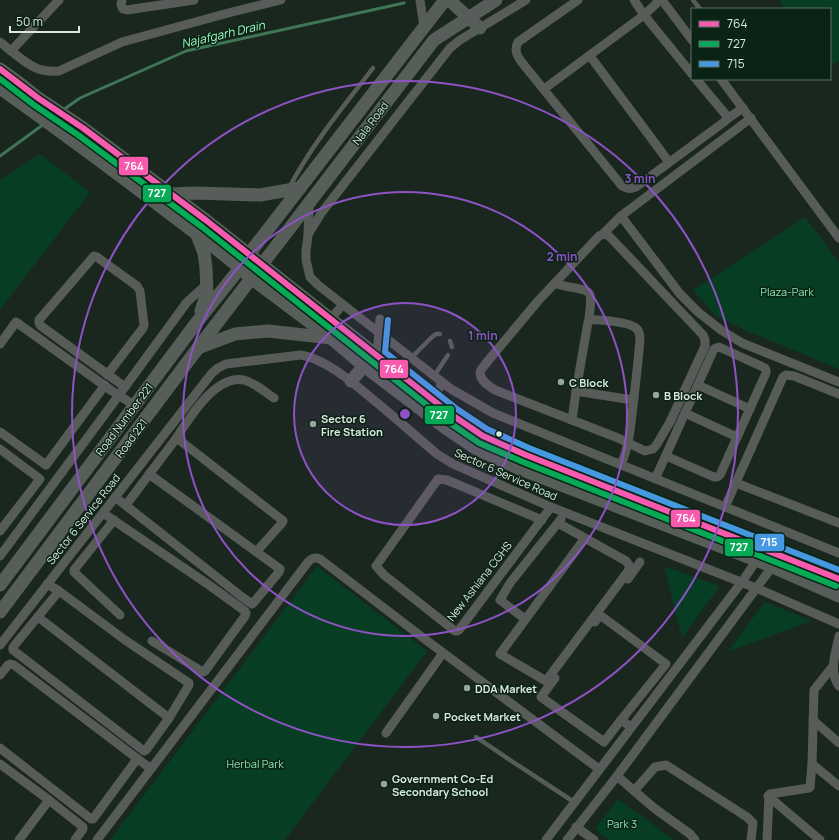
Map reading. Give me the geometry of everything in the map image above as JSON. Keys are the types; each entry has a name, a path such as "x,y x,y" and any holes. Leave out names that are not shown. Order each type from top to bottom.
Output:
{"main road":[{"name":"Nala Road","path":"249,254 294,189 445,0"},
{"path":"449,0 480,28"},
{"name":"Nala Road","path":"262,264 434,40 496,0"},
{"path":"0,69 38,98 83,128 171,194 262,264 452,415 484,436 526,455 839,579"},
{"path":"0,88 196,234 446,429 477,449 520,469 772,567 839,596"},
{"path":"171,194 195,193 260,195 294,189"},
{"path":"196,234 204,253 207,284 207,293 197,322"},
{"name":"Road Number 221","path":"0,584 197,322 240,268 249,254"},
{"name":"Road 221","path":"0,612 262,264"},
{"path":"198,348 235,334 268,331 330,338"},
{"path":"351,382 364,366"}],"street":[{"path":"11,51 59,0"},
{"path":"122,0 122,7 123,9 127,10 194,0"},
{"path":"0,42 26,63 37,69 50,72 59,71 122,42 281,0"},
{"path":"420,0 424,27"},
{"path":"308,234 322,212 450,48 460,40 526,0"},
{"path":"578,0 518,42 515,46 516,52 622,186 631,189 636,187 743,108"},
{"path":"634,0 644,15 691,73"},
{"path":"544,89 644,15 656,4 658,0"},
{"path":"662,0 691,39"},
{"path":"590,56 669,162"},
{"path":"697,80 726,115 727,119"},
{"path":"722,80 839,238"},
{"path":"603,234 610,237 703,335 705,340 703,351 670,422 658,444 653,449 645,451 572,420 495,390 483,381 480,376 481,370 534,306 599,236 603,234 621,216 751,118"},
{"path":"309,203 306,250 307,268 310,276 318,285 451,390 493,413 839,553"},
{"path":"621,216 680,294 698,312 722,330 742,342 839,382"},
{"path":"108,375 143,328 144,325 140,291 137,286 97,256 94,256 39,320 39,322 41,326 108,375 125,387"},
{"path":"555,283 583,289 588,291 590,294 589,320 572,420"},
{"path":"1,553 119,396 187,302 207,284"},
{"path":"330,318 343,305"},
{"path":"377,356 380,319"},
{"path":"589,320 629,325 639,331 640,340 634,399 628,443 621,465"},
{"path":"0,344 16,322 134,406"},
{"path":"655,479 714,349 719,347 765,368 766,373 720,475 714,477 666,456"},
{"name":"Sector 6 Service Road","path":"0,645 208,378 218,368 226,364 301,355 307,356 331,367 453,464 565,513 756,588 839,624"},
{"path":"725,507 783,377 786,375 794,376 839,394"},
{"path":"126,505 186,424 216,388 226,382 244,380 274,398"},
{"path":"434,400 442,383"},
{"path":"0,432 46,465 105,385"},
{"path":"698,385 750,409"},
{"path":"576,392 634,399"},
{"path":"685,413 737,437"},
{"path":"175,440 179,440 283,521 256,552"},
{"path":"0,449 40,479 0,531"},
{"path":"115,497 252,604 280,571 280,569 149,474"},
{"name":"New Ashiana CGHS","path":"438,479 448,480 542,520 457,631 455,631 390,580 376,566 438,479"},
{"path":"736,483 839,523"},
{"path":"542,520 551,507"},
{"path":"103,513 209,585 246,613 246,616 203,672 152,641"},
{"path":"525,619 500,600 510,583 565,513"},
{"path":"114,520 74,570 74,572 120,615"},
{"path":"558,523 585,538 626,561 629,565 629,570 546,681 500,654 585,538"},
{"path":"546,840 741,583 764,549"},
{"path":"567,840 617,776 780,556"},
{"path":"97,840 308,562 315,558 320,559 599,769"},
{"path":"600,615 666,664 604,742 541,697 600,615 640,562"},
{"path":"48,584 59,591 125,640 189,683 169,718 146,750 144,751 13,650 13,647 59,591"},
{"path":"38,617 169,718"},
{"path":"839,636 833,666 835,679 839,686"},
{"path":"386,732 443,653"},
{"path":"0,675 8,665 14,665 151,769"},
{"path":"768,796 770,794 810,788 814,690 833,666"},
{"path":"621,720 631,727"},
{"path":"813,720 839,743"},
{"path":"0,748 92,819 137,759"},
{"path":"0,764 83,827 75,840"},
{"path":"812,764 839,786"},
{"path":"634,791 655,767 666,765 747,817 753,824 751,840"},
{"path":"617,776 654,808 690,834 694,840"},
{"path":"767,840 768,796"},
{"path":"768,796 820,840"},
{"path":"19,840 49,800"},
{"path":"576,827 594,840"}],"lane":[{"path":"693,0 699,8"},
{"path":"294,189 299,169 319,138 373,68"},
{"path":"396,371 432,337 436,334 440,334"},
{"path":"450,340 452,346"},
{"path":"434,376 448,355"},
{"path":"476,737 574,802"}],"green space":[{"path":"780,0 839,0 839,61 831,65 831,8 784,8"},
{"path":"40,154 90,192 0,310 0,180"},
{"name":"Plaza-Park","path":"805,217 839,262 839,369 745,330 715,315 693,290"},
{"name":"Herbal Park","path":"317,566 427,651 285,840 110,840"},
{"path":"664,566 720,586 682,638"},
{"path":"765,602 812,621 727,652"},
{"name":"Park 3","path":"618,799 674,840 609,840 595,829"}],"waterway":[{"name":"Najafgarh Drain","path":"63,110 80,98 186,51 404,3"},
{"name":"Najafgarh Drain","path":"0,156 44,124"}],"transit line":[{"name":"764","path":"0,69 38,98 83,128 207,221 452,415 483,436 526,455 839,579"},
{"name":"727","path":"0,79 202,227 447,421 479,443 523,462 836,586"},
{"name":"715","path":"388,320 385,352 457,409 487,429 529,448 839,570"}],"place":[{"name":"C Block","path":"561,382"},
{"name":"B Block","path":"656,395"},
{"name":"Sector 6 Fire Station","path":"313,424"},
{"name":"DDA Market","path":"467,688"},
{"name":"Pocket Market","path":"436,716"},
{"name":"Government Co-Ed Secondary School","path":"384,784"}]}
